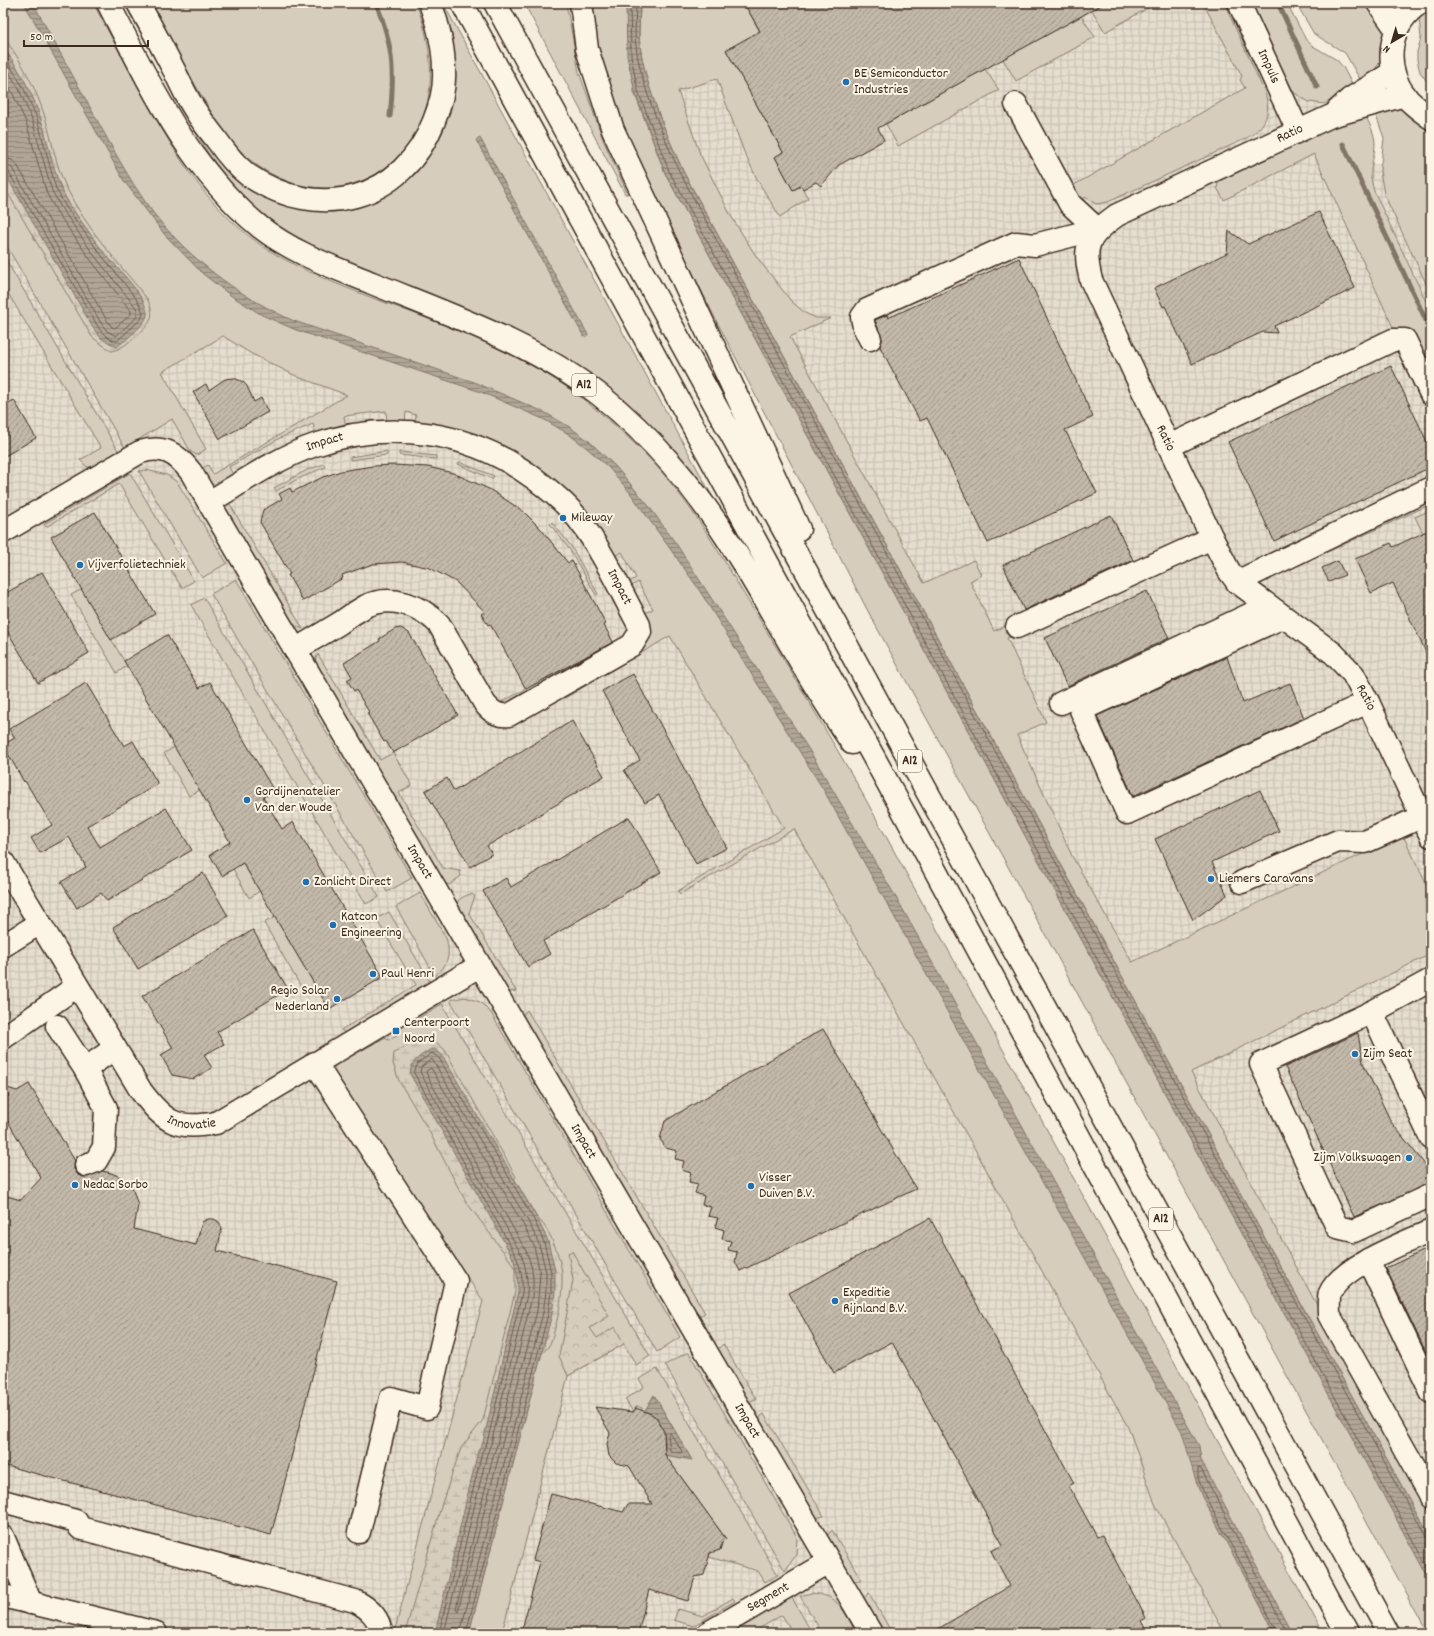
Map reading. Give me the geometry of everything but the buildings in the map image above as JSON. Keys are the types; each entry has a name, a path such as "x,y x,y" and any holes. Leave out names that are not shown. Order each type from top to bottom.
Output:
{"main road":[{"name":"A12","path":"108,3 143,71 194,158 227,198 261,228 290,247 320,262 484,328 552,363 601,396 646,438 695,492 730,542 823,702 914,831"},
{"path":"138,3 194,110 226,152 248,174 273,189 294,197 312,201 337,200 359,195 378,188 414,159 428,138 439,108 444,71 438,26 430,3"},
{"name":"A12","path":"462,3 914,831 1347,1633"},
{"name":"A12","path":"495,3 1388,1633"},
{"name":"A12","path":"581,3 587,49 613,130 886,717"},
{"name":"Impuls","path":"1238,3 1298,131"},
{"path":"1378,3 1397,17 1407,28 1404,63 1419,97 1415,106 1431,118"},
{"path":"1419,97 1393,72 1392,44 1397,17 1420,3"},
{"name":"Ratio","path":"1331,116 1350,99 1393,72"},
{"name":"Ratio","path":"1419,97 1331,116 1117,215 1097,229 1088,245 1086,262 1091,280 1212,538 1229,571 1237,582 1333,653 1353,674 1368,702 1431,836"},
{"path":"1016,104 1070,204 1097,229"},
{"path":"870,339 864,327 862,318 867,310 1016,243 1035,245 1097,229"},
{"path":"1169,446 1393,340 1405,340 1431,394"},
{"name":"Impact","path":"209,502 279,460 314,445 351,434 406,431 447,437 471,444 510,462 558,498 579,520 597,549 639,625 640,632 632,645 509,715 502,716 489,709 485,704 439,624 430,615 412,606 390,602 367,606 295,650"},
{"name":"Impact","path":"3,532 127,459 149,450 160,450 172,453 181,459 191,472 209,502 479,966 871,1633"},
{"path":"1237,582 1431,488"},
{"path":"1016,627 1212,538"},
{"path":"1275,611 1081,710 1127,813 1368,702"},
{"path":"1061,703 1275,611"},
{"path":"1242,882 1338,841 1365,842 1421,817"},
{"name":"Innovatie","path":"3,862 141,1091 154,1109 172,1122 194,1127 216,1123 479,966"},
{"path":"3,946 40,923"},
{"path":"1431,980 1372,1012 1261,1064 1336,1227 1354,1231 1431,1195"},
{"path":"3,1038 77,986"},
{"path":"1372,1012 1431,1138"},
{"path":"57,1026 106,1108 104,1148 96,1161 86,1164"},
{"path":"84,1069 115,1048"},
{"path":"315,1063 456,1281 427,1408 392,1398 359,1532"},
{"path":"1431,1231 1368,1260 1340,1279 1329,1294 1330,1315 1431,1497"},
{"path":"1368,1260 1431,1392"},
{"path":"3,1501 76,1521 80,1528"},
{"path":"3,1514 73,1532 80,1528 356,1600 367,1606 377,1619 381,1633"},
{"path":"3,1537 31,1603"},
{"name":"Segment","path":"708,1633 829,1562"},
{"path":"3,1596 156,1633"}],"shaded area":[{"path":"3,3 28,3 130,184 555,421 1284,1633 3,1633"},
{"path":"635,3 1269,3 1303,78 1361,163 1431,168 1431,1566 676,177"}],"green space":[{"path":"3,3 93,3 156,118 180,158 207,195 239,228 271,252 312,273 341,286 484,341 538,369 564,385 609,420 639,448 666,477 711,539 855,780 1323,1633 1225,1633 1155,1504 1129,1429 977,1153 794,829 680,894 678,891 784,828 670,636 565,698 562,694 634,651 641,615 653,609 638,582 627,589 625,585 636,578 622,552 610,558 580,511 415,424 416,415 406,412 405,423 387,424 386,411 344,416 346,428 317,437 313,424 280,438 229,467 235,478 216,487 208,482 202,473 203,468 208,465 213,474 347,395 298,377 250,353 223,336 162,372 206,449 197,455 191,452 172,419 125,448 3,240 3,170 70,204 3,47"},
{"path":"124,3 130,3 206,139 317,209 431,147 436,3 443,3 758,580 628,412 334,261 277,227 243,198 210,156 189,122"},
{"path":"152,3 416,3 425,30 430,59 430,87 428,101 420,127 410,144 397,158 381,171 363,180 345,186 327,188 308,186 289,182 271,174 254,163 239,150 225,132 197,89"},
{"path":"524,3 566,3 579,72 604,142 628,194 625,194"},
{"path":"590,3 626,3 634,92 665,173 1422,1565 1431,1583 1431,1633 1428,1633 870,615 715,318 643,173 618,115 596,44"},
{"path":"640,3 744,3 760,32 726,50 783,152 775,157 793,190 801,186 808,198 780,217 758,181 744,152 717,79 678,91 700,154 731,216 756,256 791,301 805,313 816,318 831,318 790,337 924,583 974,560 981,575 970,581 994,631 1005,626 1010,637 1007,638 1046,722 1017,735 1072,856 1132,962 1403,835 1431,894 1431,954 1191,1072 1431,1516 1431,1539 1268,1244 684,173 649,87 644,69 639,34"},
{"path":"1105,3 1157,3 1105,32 1092,10"},
{"path":"1203,3 1224,3 1265,93 1268,108 1262,125 1252,135 1245,139 1108,202 1096,204 1085,197 1082,202 1074,185 1245,88 1240,80 1242,76"},
{"path":"1250,3 1287,3 1306,40 1313,46 1337,60 1343,67 1354,88 1324,104 1309,102 1293,92"},
{"path":"1296,3 1371,3 1381,25 1384,36 1384,46 1378,65 1362,83 1345,53 1314,34"},
{"path":"1431,10 1431,87 1420,72 1417,52 1421,38 1419,18 1424,12"},
{"path":"1081,16 1095,37 1016,81 1003,59"},
{"path":"3,37 22,64 36,94 47,123 62,178 74,202 93,232 148,300 152,314 149,322 140,333 128,343 116,350 111,351 92,337 3,185"},
{"path":"985,69 999,90 898,146 886,124"},
{"path":"1400,108 1431,127 1431,294 1384,194 1380,171 1384,138 1374,110"},
{"path":"1365,114 1375,140 1371,171 1374,191 1431,312 1431,380 1396,334 1314,154 1224,200 1217,188 1219,178 1325,128"},
{"path":"3,255 119,452 95,467 87,467 80,460 101,448 3,285"},
{"path":"387,451 387,455 350,460 350,457"},
{"path":"399,452 436,456 436,459 399,455"},
{"path":"459,462 494,476 492,479 458,464"},
{"path":"324,464 325,467 276,491 274,488 307,470"},
{"path":"146,470 167,475 177,482 227,563 202,578 139,471"},
{"path":"130,473 194,581 182,588 119,484 46,527 44,524"},
{"path":"1431,497 1431,504 1256,585 1307,558"},
{"path":"228,501 303,629 291,624 226,512 225,505"},
{"path":"1431,510 1431,529 1423,533 1415,517"},
{"path":"552,522 571,546 598,594 596,595 570,550 550,524"},
{"path":"236,579 412,878 387,892 211,594"},
{"path":"82,589 127,666 117,673 71,595"},
{"path":"204,598 379,897 366,904 191,605"},
{"path":"613,642 615,646 508,707 496,705"},
{"path":"318,654 380,760 393,753 412,785 399,793 443,868 460,871 461,876 449,885 442,882 316,668 315,660"},
{"path":"175,747 200,790 189,796 164,753"},
{"path":"231,844 260,891 249,898 233,869"},
{"path":"420,893 446,938 448,949 446,964 435,976 396,907"},
{"path":"472,894 475,896 469,913 516,991 508,992 456,906 458,901 462,898"},
{"path":"389,912 432,985 346,1034 341,1030 416,985 376,919"},
{"path":"275,917 315,985 304,992 264,923"},
{"path":"465,997 480,1002 491,1013 680,1337 657,1352 450,1000"},
{"path":"442,1004 650,1356 636,1365 624,1344 568,1376 502,1633 469,1633 552,1314 537,1218 442,1055 512,1256 518,1281 435,1633 394,1633 483,1301 333,1071 335,1065 386,1037 388,1040 397,1035 395,1032"},
{"path":"527,1010 705,1313 697,1318 522,1016"},
{"path":"424,1036 436,1042 445,1050 516,1177 514,1179 505,1170 514,1255 521,1290 440,1633 405,1633 442,1503 461,1448 483,1420 515,1292 515,1269 467,1203 429,1131 399,1081 393,1063 394,1053"},
{"path":"536,1217 541,1221 554,1243 562,1274 561,1300 556,1325 549,1346 542,1354"},
{"path":"572,1251 609,1316 590,1328 597,1338 615,1327 624,1344 568,1376 559,1356 573,1280 568,1253"},
{"path":"723,1344 756,1399 748,1402 716,1351"},
{"path":"686,1353 689,1353 797,1537 796,1555 785,1571 665,1365"},
{"path":"657,1369 778,1575 765,1582 758,1571 709,1557 711,1552 719,1550 724,1538 726,1539 665,1455 691,1459 654,1395 640,1420 642,1408 637,1406 633,1412 625,1399 644,1387 639,1379"},
{"path":"764,1414 824,1516 815,1518 758,1423 761,1416"},
{"path":"832,1530 861,1579 858,1581 851,1580 827,1540 827,1536"},
{"path":"811,1593 828,1597 840,1606 856,1633 822,1633 800,1596"},
{"path":"869,1593 892,1633 881,1633 863,1599"},
{"path":"791,1596 812,1633 793,1633 782,1615 752,1633 728,1633"},
{"path":"733,1598 735,1601 693,1626 674,1620 678,1609 703,1616"}],"water":[{"path":"24,3 33,3 120,161 144,200 163,225 207,268 240,292 294,321 474,382 544,412 568,426 589,441 616,467 648,505 677,545 811,753 901,906 1199,1446 1201,1460 1292,1633 1275,1633 1202,1497 1182,1432 823,789 696,585 628,490 608,467 587,448 567,433 543,419 481,392 296,330 262,315 230,295 203,274 165,235 124,181"},
{"path":"626,3 640,3 639,34 644,69 649,87 684,173 1268,1244 1431,1539 1431,1583 665,173 635,92 627,56"},
{"path":"3,47 20,72 34,100 41,119 56,174 70,205 102,250 129,280 142,298 146,307 146,318 135,332 117,347 101,338 93,328 3,170"},
{"path":"480,138 588,335 584,337 476,140"},
{"path":"431,1049 436,1050 442,1055 537,1218 548,1241 555,1271 555,1292 552,1314 469,1633 435,1633 478,1451 483,1442 518,1292 518,1283 512,1256 410,1074 414,1062"},
{"path":"654,1395 692,1460 665,1455 664,1435 660,1423 651,1414 645,1411"}],"waterway":[{"path":"376,3 386,32 391,58 392,100 390,116"},
{"path":"1278,3 1317,87"},
{"path":"1343,144 1431,331"}],"place":[{"name":"BE Semiconductor Industries","path":"846,82"},
{"name":"Mileway","path":"563,518"},
{"name":"Vijverfolietechniek","path":"80,565"},
{"name":"Gordijnenatelier Van der Woude","path":"247,800"},
{"name":"Liemers Caravans","path":"1211,879"},
{"name":"Zonlicht Direct","path":"306,882"},
{"name":"Katcon Engineering","path":"333,925"},
{"name":"Paul Henri","path":"373,974"},
{"name":"Regio Solar Nederland","path":"337,999"},
{"name":"Centerpoort Noord","path":"396,1031"},
{"name":"Zijm Seat","path":"1355,1054"},
{"name":"Zijm Volkswagen","path":"1409,1158"},
{"name":"Nedac Sorbo","path":"75,1185"},
{"name":"Visser Duiven B.V.","path":"751,1186"},
{"name":"Expeditie Rijnland B.V.","path":"835,1301"}]}
